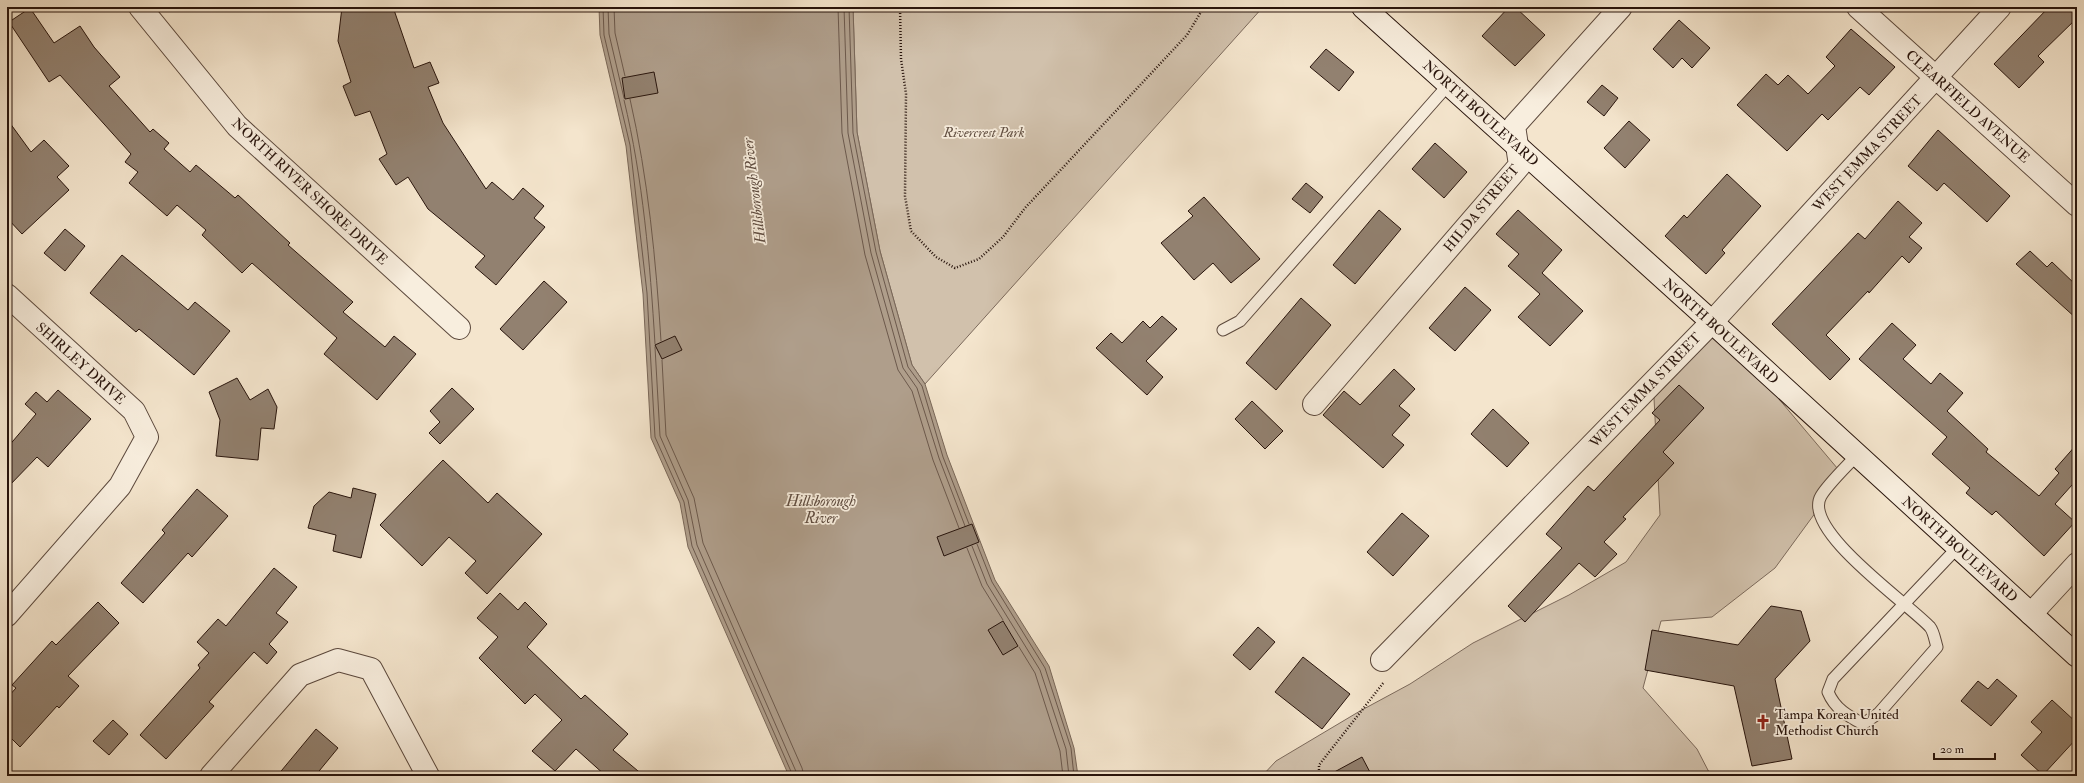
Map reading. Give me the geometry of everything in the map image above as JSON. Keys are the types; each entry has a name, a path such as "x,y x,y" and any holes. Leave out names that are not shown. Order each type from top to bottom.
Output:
{"street":[{"name":"NORTH RIVER SHORE DRIVE","path":"140,7 237,126 460,328"},
{"name":"NORTH BOULEVARD","path":"1363,7 1712,322 2077,656"},
{"name":"HILDA STREET","path":"1314,404 1520,165 1514,126 1621,7"},
{"name":"CLEARFIELD AVENUE","path":"1858,7 2077,205"},
{"name":"WEST EMMA STREET","path":"1382,660 1712,322 2000,7"},
{"name":"SHIRLEY DRIVE","path":"7,295 134,411 147,437 120,486 7,615"},
{"path":"2031,614 2077,564"},
{"path":"211,776 300,675 338,660 371,669 428,776"}],"lane":[{"path":"1224,330 1240,320 1449,84"},
{"path":"1857,455 1820,497 1818,509 1823,522 1839,545 1904,605 1931,628 1937,647 1879,713 1863,724 1845,715 1833,702 1828,692 1833,679 1904,605 1958,547"}],"path":[{"path":"900,7 901,58 906,94 905,196 911,231 936,257 955,268 979,259 1003,237 1025,208 1187,35 1204,7"},
{"path":"1319,776 1319,765 1385,680 1382,660"}],"green space":[{"name":"Rivercrest Park","path":"853,7 1263,7 925,384 912,365 880,251 857,132"},
{"path":"1713,337 1773,392 1843,475 1775,568 1712,617 1661,621 1643,688 1697,749 1711,776 1262,776 1276,761 1360,711 1410,684 1473,643 1569,595 1626,562 1660,515 1654,398"}],"water":[{"name":"Hillsborough River","path":"599,7 853,7 857,132 880,251 912,365 925,384 947,455 995,580 1049,666 1074,748 1078,776 789,776 688,547 680,503 651,438 643,294 626,146 600,35"}],"building":[{"path":"342,7 393,7 414,68 430,62 439,83 428,87 443,123 486,189 492,182 513,200 523,188 544,206 534,218 545,227 496,285 475,267 485,256 428,209 408,177 396,185 379,159 387,154 370,111 355,116 343,86 351,82 338,41"},
{"path":"1509,7 1515,7 1545,35 1515,66 1482,36"},
{"path":"2049,7 2077,7 2077,18 2038,56 2044,62 2019,88 1994,64"},
{"path":"30,8 54,43 80,26 94,47 120,77 109,86 150,132 153,129 169,143 164,149 190,172 196,165 235,198 238,195 290,243 288,245 353,302 343,312 385,347 394,336 416,354 377,400 324,354 337,338 252,263 242,273 202,235 206,230 177,205 167,216 129,183 138,172 125,162 131,154 60,75 49,82 9,22"},
{"path":"1679,20 1710,48 1692,68 1682,58 1673,68 1653,49"},
{"path":"1851,29 1895,67 1869,95 1860,87 1828,120 1822,114 1787,151 1737,105 1766,74 1778,85 1788,75 1808,94 1835,66 1826,57"},
{"path":"1326,49 1354,72 1339,91 1310,67"},
{"path":"654,72 658,93 625,99 622,78"},
{"path":"1602,85 1618,98 1604,116 1587,102"},
{"path":"7,119 31,152 44,140 69,166 57,177 69,190 22,234 7,218"},
{"path":"1629,121 1650,140 1625,168 1604,148"},
{"path":"1938,130 2010,196 1987,222 1944,183 1937,191 1908,166"},
{"path":"1435,143 1467,172 1444,198 1412,169"},
{"path":"1727,174 1761,206 1722,250 1725,253 1706,274 1665,236 1684,215 1687,218"},
{"path":"1306,183 1323,197 1310,213 1292,199"},
{"path":"1204,197 1260,259 1231,283 1213,263 1194,280 1161,243 1193,216 1188,211"},
{"path":"1898,201 1922,223 1909,237 1922,248 1909,263 1902,256 1869,293 1868,291 1826,335 1850,359 1830,380 1772,324 1858,233 1865,239"},
{"path":"1379,210 1401,229 1355,284 1333,265"},
{"path":"1518,210 1562,250 1542,273 1583,311 1550,346 1518,317 1540,294 1508,266 1519,254 1496,234"},
{"path":"65,229 85,246 65,271 44,253"},
{"path":"2030,251 2047,267 2052,262 2077,286 2077,319 2016,264"},
{"path":"122,255 188,310 195,302 230,331 194,375 139,329 136,332 90,293"},
{"path":"544,281 567,302 523,350 500,329"},
{"path":"1465,287 1491,310 1455,351 1429,328"},
{"path":"1301,298 1331,325 1276,390 1246,363"},
{"path":"1162,316 1177,329 1146,361 1163,377 1147,395 1096,348 1111,333 1122,343 1143,321 1150,328"},
{"path":"1892,323 1916,345 1903,359 1931,384 1940,373 1963,393 1947,411 1988,449 1986,452 2039,496 2059,473 2055,469 2077,444 2077,489 2072,485 2055,504 2075,522 2044,556 1996,511 1992,515 1966,493 1970,488 1932,454 1947,437 1859,359"},
{"path":"675,336 682,350 662,359 655,345"},
{"path":"1394,369 1415,389 1399,406 1410,415 1392,435 1404,445 1383,468 1323,415 1344,391 1360,405"},
{"path":"237,378 250,400 268,389 277,407 274,429 261,428 258,460 216,456 220,420 209,392"},
{"path":"1679,385 1704,408 1663,452 1674,463 1623,517 1626,519 1604,542 1617,554 1595,577 1579,563 1525,622 1508,606 1562,548 1546,534 1588,486 1594,491 1660,420 1652,413"},
{"path":"452,388 474,409 440,444 429,433 440,422 430,411"},
{"path":"58,390 91,419 48,467 37,457 7,488 7,448 36,414 25,404 36,392 47,402"},
{"path":"1252,401 1283,431 1265,449 1235,419"},
{"path":"1493,409 1529,443 1507,467 1471,434"},
{"path":"443,460 488,503 497,493 542,534 487,594 465,573 476,561 449,537 422,566 380,525"},
{"path":"353,488 376,494 361,558 333,551 336,535 308,528 314,506 329,492 351,498"},
{"path":"197,489 228,516 192,557 188,553 143,603 121,583 165,533 162,530"},
{"path":"1402,513 1429,536 1393,576 1367,552"},
{"path":"972,524 979,542 944,556 937,537"},
{"path":"274,568 297,587 276,613 288,622 269,644 277,652 267,664 254,652 209,702 214,706 166,759 140,735 200,668 198,665 209,653 197,642 218,619 226,626"},
{"path":"500,593 518,610 525,602 547,624 527,647 581,699 585,695 628,734 613,750 644,776 606,776 576,749 555,771 532,751 562,720 535,694 525,704 479,658 498,637 477,618"},
{"path":"98,602 119,623 68,676 79,686 59,708 57,706 20,747 7,734 7,698 16,688 12,685 52,641 56,645"},
{"name":"Tampa Korean United Methodist Church","path":"1771,606 1801,611 1810,641 1775,679 1792,759 1752,766 1734,686 1645,670 1652,630 1738,645"},
{"path":"1003,621 1018,646 1003,655 988,630"},
{"path":"1258,627 1275,642 1250,670 1233,655"},
{"path":"1303,657 1350,694 1322,729 1275,692"},
{"path":"1997,679 2017,696 1991,726 1961,701 1978,681 1988,689"},
{"path":"2052,700 2077,723 2077,738 2043,775 2021,755 2042,732 2031,722"},
{"path":"113,720 128,734 109,755 93,741"},
{"path":"316,729 338,748 315,776 277,776"},
{"path":"1362,757 1372,776 1327,776"}],"place":[{"name":"Tampa Korean United Methodist Church","path":"1763,722"}]}
